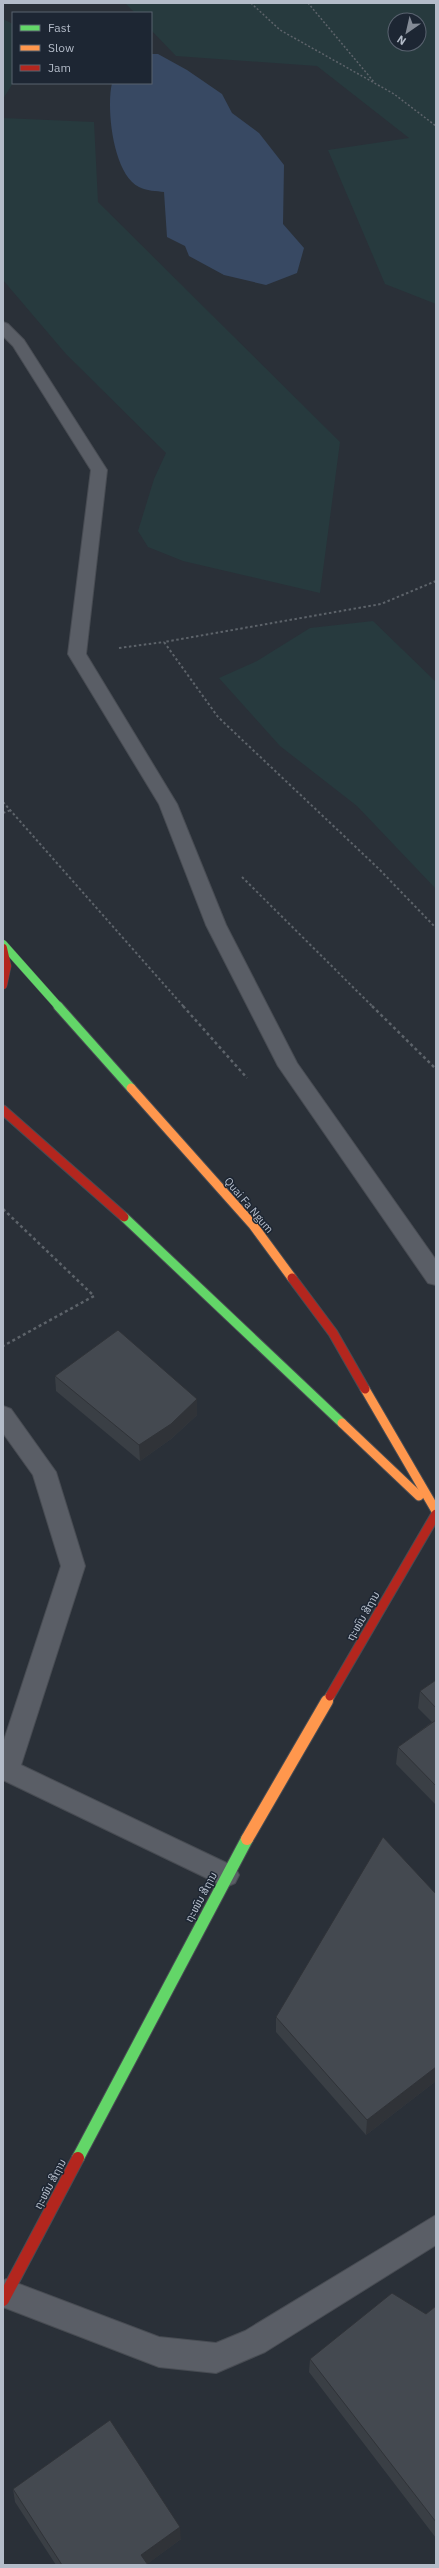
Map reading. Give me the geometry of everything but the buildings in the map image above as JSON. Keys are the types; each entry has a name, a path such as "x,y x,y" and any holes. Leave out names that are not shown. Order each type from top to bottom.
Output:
{"street":[{"name":"Quai Fa Ngum","path":"3,944 253,1225 333,1333 436,1512"},
{"path":"3,948 8,959 6,979 3,985"},
{"path":"3,1110 126,1218 436,1512"},
{"name":"ຖະໜົນ ສີຖານ","path":"5,2297 226,1875 436,1512"}],"lane":[{"path":"3,327 19,343 98,470 77,654 168,804 216,925 288,1066 436,1278"},
{"path":"3,1415 44,1472 73,1566 5,1769 226,1875"},
{"path":"5,2297 159,2352 216,2358 255,2342 436,2229"}],"path":[{"path":"251,3 261,16 305,46 395,95 436,126"},
{"path":"308,3 376,84"},
{"path":"436,581 381,604 164,642 218,716 380,869 436,928"},
{"path":"3,802 252,1083"},
{"path":"3,813 11,810"},
{"path":"241,876 436,1069"},
{"path":"3,1209 94,1296 3,1346"}],"green space":[{"path":"125,3 436,3 436,304 385,284 328,150 409,138 317,66 176,56 152,31 152,12 134,12"},
{"path":"3,19 12,24 12,84 3,99"},
{"path":"3,118 94,122 98,202 340,442 320,593 183,561 148,547 138,531 154,479 166,453 66,354 3,280"},
{"path":"373,621 436,682 436,889 357,806 280,746 219,678 257,661 310,628"}],"water":[{"path":"152,54 158,54 187,70 222,94 232,113 259,133 284,165 283,224 304,248 297,273 266,285 224,275 189,256 185,246 167,237 164,192 139,187 130,180 117,155 111,123 110,94 112,84 152,84"}],"traffic: fast":[{"path":"3,944 131,1088"},
{"path":"124,1217 342,1423"},
{"path":"78,2158 247,1839"}],"traffic: slow":[{"path":"131,1088 253,1225 292,1278"},
{"path":"365,1389 436,1511"},
{"path":"342,1423 419,1496"},
{"path":"247,1839 330,1696"}],"traffic: jam":[{"path":"3,948 7,966 3,985"},
{"path":"3,1110 124,1217"},
{"path":"292,1278 333,1333 365,1389"},
{"path":"330,1696 436,1514"},
{"path":"3,2300 78,2158"}]}
